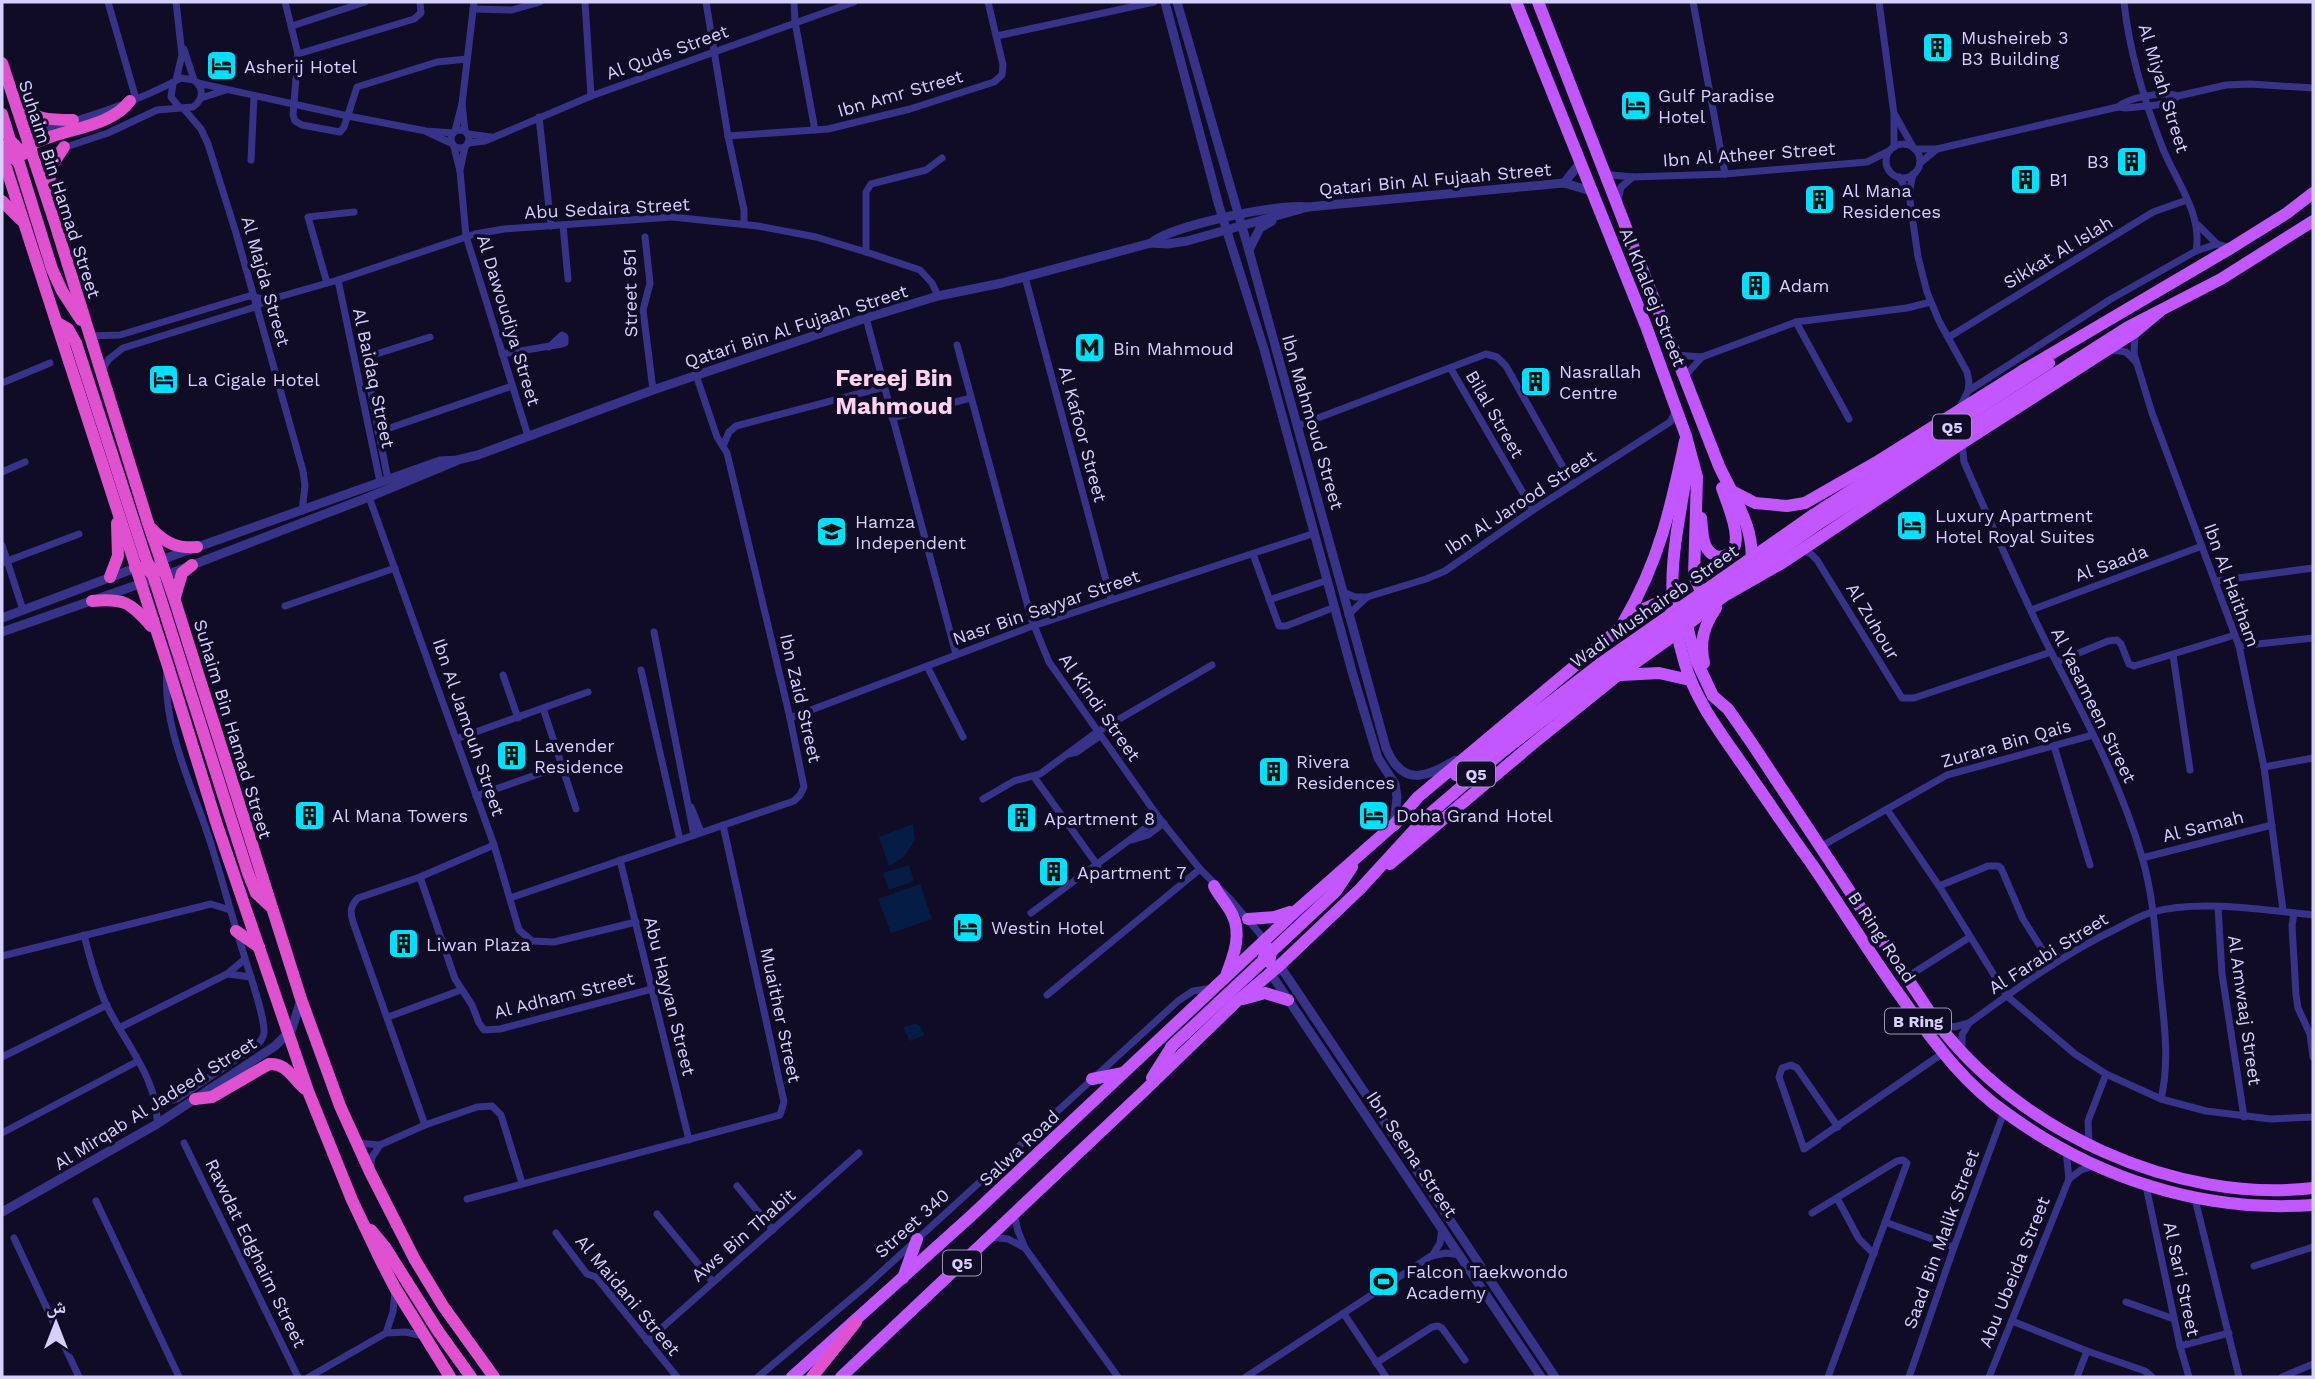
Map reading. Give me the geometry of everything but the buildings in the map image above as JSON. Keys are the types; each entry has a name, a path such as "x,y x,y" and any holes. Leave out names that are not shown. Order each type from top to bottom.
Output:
{"highway":[{"name":"Suhaim Bin Hamad Street","path":"2,63 13,99 13,152 23,221 118,513 141,566 140,583 217,825 288,1034 308,1091 363,1223 395,1288 450,1377"},
{"path":"13,99 36,117 73,120"},
{"path":"13,152 115,115 133,100"},
{"path":"2,114 52,269 87,331"},
{"path":"48,204 51,167 64,147"},
{"name":"Suhaim Bin Hamad Street","path":"13,152 48,204 161,559 160,577 175,601 301,999 340,1106 415,1260 443,1306 494,1377"},
{"path":"2,201 23,221"},
{"path":"57,322 68,329 76,343 141,566 160,577 248,873 256,893 271,906"},
{"path":"110,577 118,556 118,513"},
{"path":"148,523 158,535 171,544 184,548 197,547"},
{"path":"175,601 180,579 192,565"},
{"path":"92,601 110,599 127,602 157,633"},
{"path":"236,931 260,949"},
{"path":"195,1099 212,1097 269,1064 276,1063 287,1069 308,1091"},
{"path":"363,1223 385,1247 438,1331 471,1377"},
{"path":"813,1377 856,1322"}],"main road":[{"name":"Al Khaleej Street","path":"1516,2 1665,374 1686,436 1697,477 1694,576 1706,596 1724,596"},
{"name":"Al Khaleej Street","path":"1538,2 1719,466 1752,540 1751,568 1745,583"},
{"name":"Wadi Mushaireb Street","path":"1730,490 1755,503 1787,506 1805,503 2231,248 2313,193"},
{"name":"Wadi Mushaireb Street","path":"1816,520 1886,480 2128,327 2221,279 2313,221"},
{"name":"Wadi Mushaireb Street","path":"1360,888 1618,675 1724,596 1815,542 1948,452 2135,332 2158,312"},
{"name":"Wadi Mushaireb Street","path":"1263,950 1297,910 1394,825 1602,668 2030,377 2087,332"},
{"path":"1620,628 1644,585 1659,550 1686,436"},
{"name":"B Ring Road","path":"1692,459 1686,476 1672,558 1673,608 1682,629 1690,680 1714,723 1814,867 1879,968 1960,1074 2004,1112 2066,1151 2094,1166 2146,1186 2195,1199 2249,1206 2313,1205"},
{"path":"1697,490 1705,547 1715,556 1726,556 1735,547 1736,535 1719,466"},
{"path":"1724,596 1707,620 1701,645 1708,674 1728,709"},
{"path":"1394,825 1418,797 1620,628 1651,605 1662,603 1673,608"},
{"name":"B Ring Road","path":"1686,646 1713,696 1728,709 1935,1020 1990,1078 2060,1130 2157,1171 2219,1187 2266,1191 2313,1188"},
{"name":"Wadi Mushaireb Street","path":"1275,969 1360,888 1432,811 1602,668"},
{"path":"1618,675 1653,672 1690,680"},
{"path":"1148,1088 1161,1061 1172,1046 1263,950 1336,891 1359,855"},
{"path":"1214,886 1236,923 1235,949 1225,976"},
{"path":"1248,919 1275,917 1297,910"},
{"path":"1263,950 1269,964 1275,969"},
{"name":"Salwa Road","path":"792,1377 902,1280 1225,976 1263,950"},
{"name":"Q5","path":"841,1377 1236,1002 1275,969"},
{"path":"1236,1002 1265,993 1288,999"},
{"path":"1093,1079 1124,1073"},
{"path":"2289,1207 2313,1214"},
{"path":"902,1280 917,1239"}],"street":[{"path":"108,2 133,100"},
{"path":"176,2 181,60 171,97 182,108"},
{"path":"285,2 298,54 294,118 302,125 340,132 357,86 437,62 467,59"},
{"path":"292,26 365,2"},
{"path":"298,54 414,19 421,13 420,2"},
{"path":"453,145 462,104 474,5 512,10 540,2"},
{"path":"585,2 591,96"},
{"path":"706,2 744,224"},
{"path":"794,2 795,22 815,130"},
{"name":"Al Quds Street","path":"467,145 591,96 854,2"},
{"name":"Ibn Amr Street","path":"728,136 828,129 887,116 999,80 1003,70 988,2"},
{"path":"997,36 1153,2"},
{"name":"Ibn Mahmoud Street","path":"1165,2 1223,218 1258,330 1377,754 1395,784 1397,797 1394,825"},
{"name":"Ibn Mahmoud Street","path":"1177,2 1249,251 1386,748 1395,766 1405,774 1421,776 1435,772 1472,750"},
{"path":"1693,2 1725,174"},
{"path":"1879,2 1894,114 1891,149 1886,160 1891,173 1899,177 1909,194"},
{"name":"Al Miyah Street","path":"2124,2 2149,107 2164,150 2195,221 2196,251"},
{"path":"181,42 202,92 201,98"},
{"path":"13,152 73,120 133,100 184,78 226,90 426,131 454,132 460,129 492,137"},
{"path":"1891,149 1907,144 1914,148 1937,149 2118,107 2149,107 2214,87 2238,84 2313,88"},
{"path":"13,152 64,147 108,132 158,110 193,107 201,98 226,90"},
{"path":"2118,107 2124,102 2146,97 2166,94 2178,96"},
{"path":"251,160 254,96"},
{"path":"426,131 460,148 467,145 462,104"},
{"name":"Al Majda Street","path":"182,108 201,129 208,144 257,307 303,471 305,486 302,510"},
{"path":"1894,114 1919,155 1920,163"},
{"path":"539,117 551,226"},
{"name":"Al Dawoudiya Street","path":"453,145 460,171 466,236 528,436"},
{"name":"Al Dawoudiya Street","path":"460,171 467,145"},
{"name":"Ibn Al Atheer Street","path":"1867,162 1891,149"},
{"path":"1937,149 1920,163 1913,174 1909,194 1918,257 1931,302 1967,372 1968,391"},
{"path":"866,252 866,192 871,184 926,170 942,158"},
{"name":"Ibn Al Atheer Street","path":"1604,172 1633,177 1725,174 1867,162 1887,165"},
{"name":"Qatari Bin Al Fujaah Street","path":"1564,183 1580,163"},
{"path":"1899,177 1913,174"},
{"path":"1617,205 1621,187 1633,177"},
{"name":"Qatari Bin Al Fujaah Street","path":"2,632 192,565 457,460 696,375 938,296 1151,243 1170,233 1223,218 1293,206 1308,207 1564,183 1591,191"},
{"name":"Sikkat Al Islah","path":"1949,337 2153,212 2187,200"},
{"name":"Qatari Bin Al Fujaah Street","path":"1151,243 1172,244 1308,207"},
{"path":"327,284 308,217 355,212"},
{"path":"1249,251 1261,228 1290,213"},
{"name":"Abu Sedaira Street","path":"101,371 109,359 123,348 257,307 268,300 327,284 466,236 504,229 672,217 744,224 816,237 920,270 932,283 938,296"},
{"name":"Al Miyah Street","path":"2195,221 2217,244"},
{"path":"563,225 568,279"},
{"name":"Street 951","path":"645,237 650,283 643,310 653,390"},
{"path":"2217,244 2231,248"},
{"name":"Wadi Mushaireb Street","path":"1958,410 1968,391 1988,378 2112,299 2196,251 2217,244"},
{"name":"Al Kafoor Street","path":"1025,276 1111,599"},
{"name":"Al Baidaq Street","path":"338,280 384,481"},
{"name":"Abu Sedaira Street","path":"87,331 120,335 242,298 268,300"},
{"path":"1676,355 1702,357 1796,322 1907,308 1931,302"},
{"path":"217,319 221,311 218,306"},
{"path":"866,318 956,654"},
{"path":"1796,322 1849,419"},
{"path":"159,324 158,328 163,335"},
{"name":"Ibn Al Haitham","path":"2135,332 2135,361 2152,413 2239,646 2264,767 2283,910"},
{"path":"384,481 365,361 370,356 429,337"},
{"name":"Al Kindi Street","path":"957,345 1034,626 1049,662 1161,821 1214,886 1248,919 1263,950"},
{"path":"502,354 549,347"},
{"path":"2109,349 2126,352 2135,361"},
{"path":"1297,426 1491,354 1502,362 1573,485"},
{"path":"1684,377 1702,357"},
{"path":"2,383 50,363"},
{"name":"Bilal Street","path":"1451,369 1532,510"},
{"path":"1967,372 1988,378"},
{"name":"Ibn Zaid Street","path":"509,898 794,801 804,788 727,453 717,437 696,375"},
{"path":"378,432 512,386"},
{"path":"723,446 729,432 736,426 884,387"},
{"path":"892,418 971,398"},
{"name":"Ibn Al Jarood Street","path":"1343,593 1367,597 1426,579 1445,570 1532,510 1670,422 1676,410"},
{"name":"Al Yasameen Street","path":"1962,443 1964,462 2031,610 2113,775 2142,858 2153,912 2165,1042 2165,1083 2161,1099"},
{"path":"1948,452 1964,462"},
{"name":"Qatari Bin Al Fujaah Street","path":"2,618 110,577 440,461 457,460"},
{"path":"2,472 25,462"},
{"name":"Ibn Al Jamouh Street","path":"369,497 494,845 519,930 533,941 554,942 636,922"},
{"name":"Nasr Bin Sayyar Street","path":"790,718 1034,626 1315,533"},
{"path":"4,562 79,534"},
{"name":"Al Zuhour","path":"1815,542 1817,560"},
{"path":"2,545 4,562 23,610"},
{"name":"Al Saada","path":"2031,610 2202,546"},
{"name":"Al Zuhour","path":"1801,550 1817,560 1902,698 1914,698 2052,652"},
{"path":"1253,554 1281,627 1335,607"},
{"path":"285,606 395,568"},
{"path":"2216,581 2313,568"},
{"path":"1269,600 1328,580"},
{"name":"Ibn Al Jarood Street","path":"1348,615 1367,597"},
{"path":"654,632 697,833"},
{"path":"2057,662 2117,640 2131,666 2235,635"},
{"path":"2239,646 2313,638"},
{"path":"2173,655 2190,770"},
{"name":"Suhaim Bin Hamad Street","path":"156,1100 166,1102 177,1099 260,1042 264,1031 251,977 211,844 174,736 166,689 167,663"},
{"path":"983,799 1014,781 1034,777 1212,664"},
{"path":"927,666 963,737"},
{"path":"641,670 680,839"},
{"path":"503,675 518,718"},
{"path":"456,739 588,692"},
{"path":"543,708 576,809"},
{"name":"Zurara Bin Qais","path":"1820,848 1947,775 2093,735"},
{"path":"2054,746 2090,865"},
{"path":"2264,767 2313,758"},
{"path":"476,796 561,766"},
{"path":"1034,777 1097,866"},
{"path":"1888,810 2007,996 2075,1054 2106,1074 2161,1099 2206,1111 2271,1119 2313,1117"},
{"path":"1031,913 1132,840 1148,835 1161,821"},
{"name":"Muaither Street","path":"467,1199 780,1115 784,1106 723,825"},
{"name":"Al Samah","path":"2142,858 2272,825"},
{"path":"425,1125 353,922 351,909 353,904 369,894 420,877 494,845"},
{"name":"Abu Hayyan Street","path":"620,860 689,1140"},
{"path":"1938,886 1988,866 2001,868 2023,919 2052,965"},
{"path":"1048,995 1200,869"},
{"name":"Al Adham Street","path":"420,877 455,979 484,1030 493,1031 652,989"},
{"path":"211,904 223,890"},
{"path":"2,956 211,904 230,910"},
{"name":"Al Farabi Street","path":"1969,1023 2090,941 2153,912 2218,908 2283,910 2313,915"},
{"name":"Al Amwaaj Street","path":"2218,908 2222,974 2244,1117"},
{"path":"2294,913 2292,936 2296,995 2298,1008 2310,1034 2313,1057"},
{"path":"84,935 107,1005 156,1100 157,1124"},
{"path":"1907,977 1970,937"},
{"path":"119,1028 227,974 245,959"},
{"name":"Ibn Seena Street","path":"1275,969 1288,999 1541,1377"},
{"name":"Ibn Seena Street","path":"1275,969 1555,1377"},
{"path":"227,974 251,977"},
{"name":"Street 340","path":"758,1377 866,1286 1183,997 1194,991 1214,988"},
{"path":"388,1017 461,990"},
{"path":"288,1034 295,1022 301,999"},
{"path":"2,1057 107,1005"},
{"path":"1935,1020 1954,1027 1969,1023"},
{"path":"1962,1051 1962,1035 1969,1023"},
{"name":"Al Mirqab Al Jadeed Street","path":"2,1212 157,1124 275,1046 288,1034"},
{"path":"1838,1127 1797,1068 1791,1065 1782,1068 1779,1077 1802,1148 1806,1148 1838,1127 1943,1053"},
{"path":"2,1133 138,1061"},
{"path":"2089,1144 2088,1121 2106,1074"},
{"path":"356,1143 380,1145 425,1125 485,1105 492,1106 501,1115 522,1183"},
{"name":"Saad Bin Malik Street","path":"1909,1377 2004,1112"},
{"name":"Rawdat Edghaim Street","path":"184,1143 298,1377"},
{"path":"370,1172 372,1157 380,1145"},
{"name":"Abu Ubeida Street","path":"1989,1377 2069,1179 2066,1151"},
{"name":"Aws Bin Thabit","path":"647,1340 859,1153"},
{"path":"1812,1213 1897,1161 1903,1160 1907,1166 1828,1377"},
{"path":"2069,1179 2081,1170 2094,1166"},
{"path":"737,1186 773,1230"},
{"name":"Al Sari Street","path":"2146,1186 2189,1377"},
{"path":"1837,1198 1859,1239 1874,1254"},
{"path":"2195,1199 2239,1377"},
{"path":"96,1201 179,1377"},
{"path":"1014,1213 1025,1248 1118,1377"},
{"path":"657,1214 713,1282"},
{"path":"1885,1222 1954,1247"},
{"path":"1431,1256 1440,1243 1442,1227"},
{"name":"Al Maidani Street","path":"556,1233 587,1274 596,1277 677,1377"},
{"path":"989,1237 1008,1239 1025,1248"},
{"path":"14,1238 79,1377"},
{"path":"2254,1266 2313,1247"},
{"path":"1246,1377 1431,1256 1446,1252 1460,1255"},
{"path":"386,1333 393,1312 395,1288"},
{"path":"2126,1302 2174,1319"},
{"path":"1344,1314 1386,1377"},
{"path":"2012,1321 2145,1371 2152,1377"},
{"path":"1376,1363 1432,1327 1438,1326 1465,1360"},
{"path":"309,1377 386,1333 405,1332 424,1336"},
{"path":"2180,1346 2228,1334"},
{"path":"2077,1377 2087,1351"},
{"path":"2282,1377 2313,1364"}],"water":[{"path":"913,824 915,840 904,857 889,866 879,837"},
{"path":"909,865 914,881 889,890 883,873"},
{"path":"920,884 932,919 891,933 878,899"},
{"path":"919,1025 925,1035 910,1041 903,1027"}],"place":[{"name":"Musheireb 3 B3 Building","path":"1938,47"},
{"name":"Asherij Hotel","path":"221,66"},
{"name":"Gulf Paradise Hotel","path":"1635,105"},
{"name":"B3","path":"2132,161"},
{"name":"B1","path":"2026,179"},
{"name":"Al Mana Residences","path":"1819,200"},
{"name":"Adam","path":"1756,285"},
{"name":"Bin Mahmoud","path":"1090,348"},
{"name":"La Cigale Hotel","path":"164,379"},
{"name":"Nasrallah Centre","path":"1536,381"},
{"name":"Luxury Apartment Hotel Royal Suites","path":"1912,525"},
{"name":"Hamza Independent","path":"832,531"},
{"name":"Lavender Residence","path":"511,755"},
{"name":"Rivera Residences","path":"1273,771"},
{"name":"Al Mana Towers","path":"309,815"},
{"name":"Doha Grand Hotel","path":"1373,815"},
{"name":"Apartment 8","path":"1021,818"},
{"name":"Apartment 7","path":"1054,872"},
{"name":"Westin Hotel","path":"968,927"},
{"name":"Liwan Plaza","path":"403,944"},
{"name":"Falcon Taekwondo Academy","path":"1383,1281"}],"district":[{"name":"Fereej Bin Mahmoud","path":"894,392"}]}
